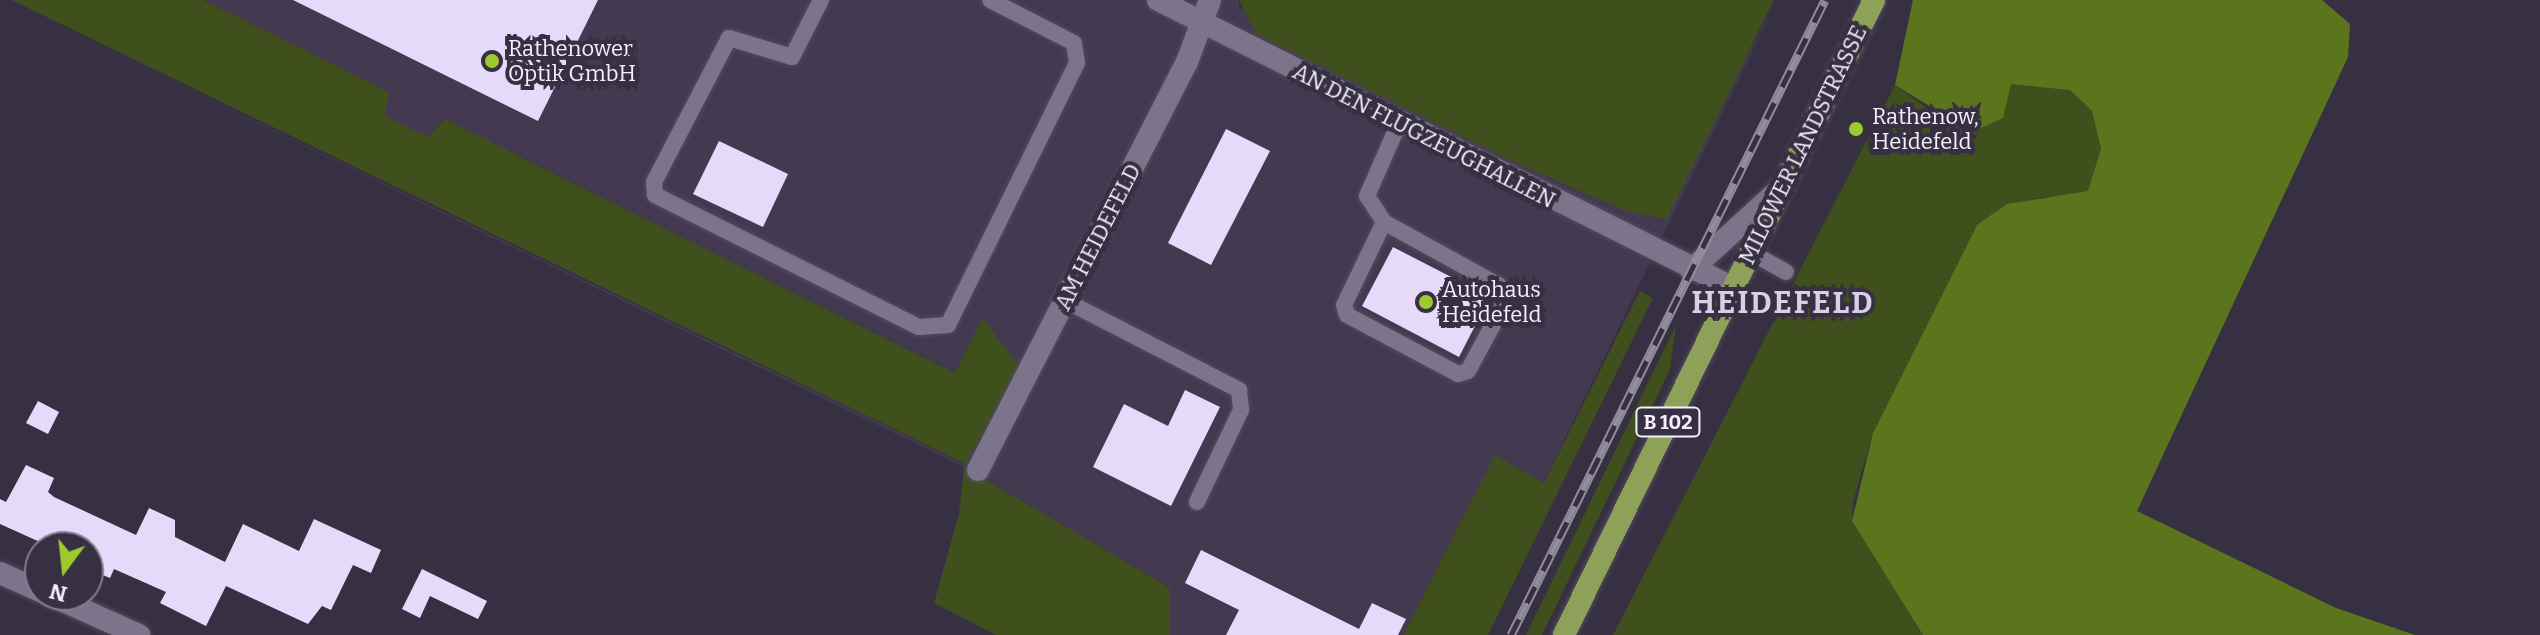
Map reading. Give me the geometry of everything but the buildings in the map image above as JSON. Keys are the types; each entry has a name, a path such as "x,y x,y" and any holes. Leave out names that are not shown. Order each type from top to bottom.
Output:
{"main road":[{"name":"MILOWER LANDSTRASSE","path":"1564,635 1874,0"}],"street":[{"name":"AN DEN FLUGZEUGHALLEN","path":"1158,0 1691,270 1733,288"},
{"name":"AM HEIDEFELD","path":"978,470 1204,23 1210,0"},
{"path":"1691,270 1782,187"},
{"path":"0,573 24,584"},
{"path":"86,611 139,635"}],"lane":[{"path":"821,0 792,57 729,38 654,182 655,195 919,327 948,325 1077,63 1074,43 990,0"},
{"path":"1384,222 1344,305 1347,315 1458,374 1468,371 1503,306 1498,285 1384,222 1367,196 1399,123"},
{"path":"1750,252 1786,272"},
{"path":"1066,301 1239,390 1241,410 1197,502"}],"shaded area":[{"path":"4,0 965,464 983,319 956,373 445,119 429,138 385,116 388,92 203,0 1239,0 1239,8 1714,118 1777,0 1543,484 1495,456 1403,635 1170,635 1170,588 964,467"}],"green space":[{"path":"12,0 203,0 389,92 385,116 428,137 445,119 955,373 982,318 1019,365 966,464"},
{"path":"1239,0 1774,0 1667,219 1628,212 1510,160 1255,33"},
{"path":"1913,0 2322,0 2350,24 2348,57 2137,511 2336,608 2415,635 1923,635 1852,521 1873,433 1977,225 2007,204 2088,191 2101,149 2092,111 2070,90 2011,84 2003,118 1972,132 1895,85"},
{"path":"2034,82 2070,90 2092,111 2101,149 2098,172 2089,191 2072,198 2042,197 1977,225 1873,433 1853,502 1852,521 1923,635 1613,635 1895,85 1942,119 2003,118 2010,84"},
{"path":"1640,291 1653,298 1488,635 1403,635 1495,455 1544,483"},
{"path":"1676,325 1670,369 1542,635 1526,635"},
{"path":"964,467 1170,588 1170,635 996,635 934,603 959,514"}],"railway":[{"path":"1511,635 1825,0"}],"place":[{"name":"Rathenower Optik GmbH","path":"492,61"},
{"name":"Rathenow, Heidefeld","path":"1856,129"},
{"name":"Autohaus Heidefeld","path":"1426,302"}],"district":[{"name":"HEIDEFELD","path":"1783,303"}]}
